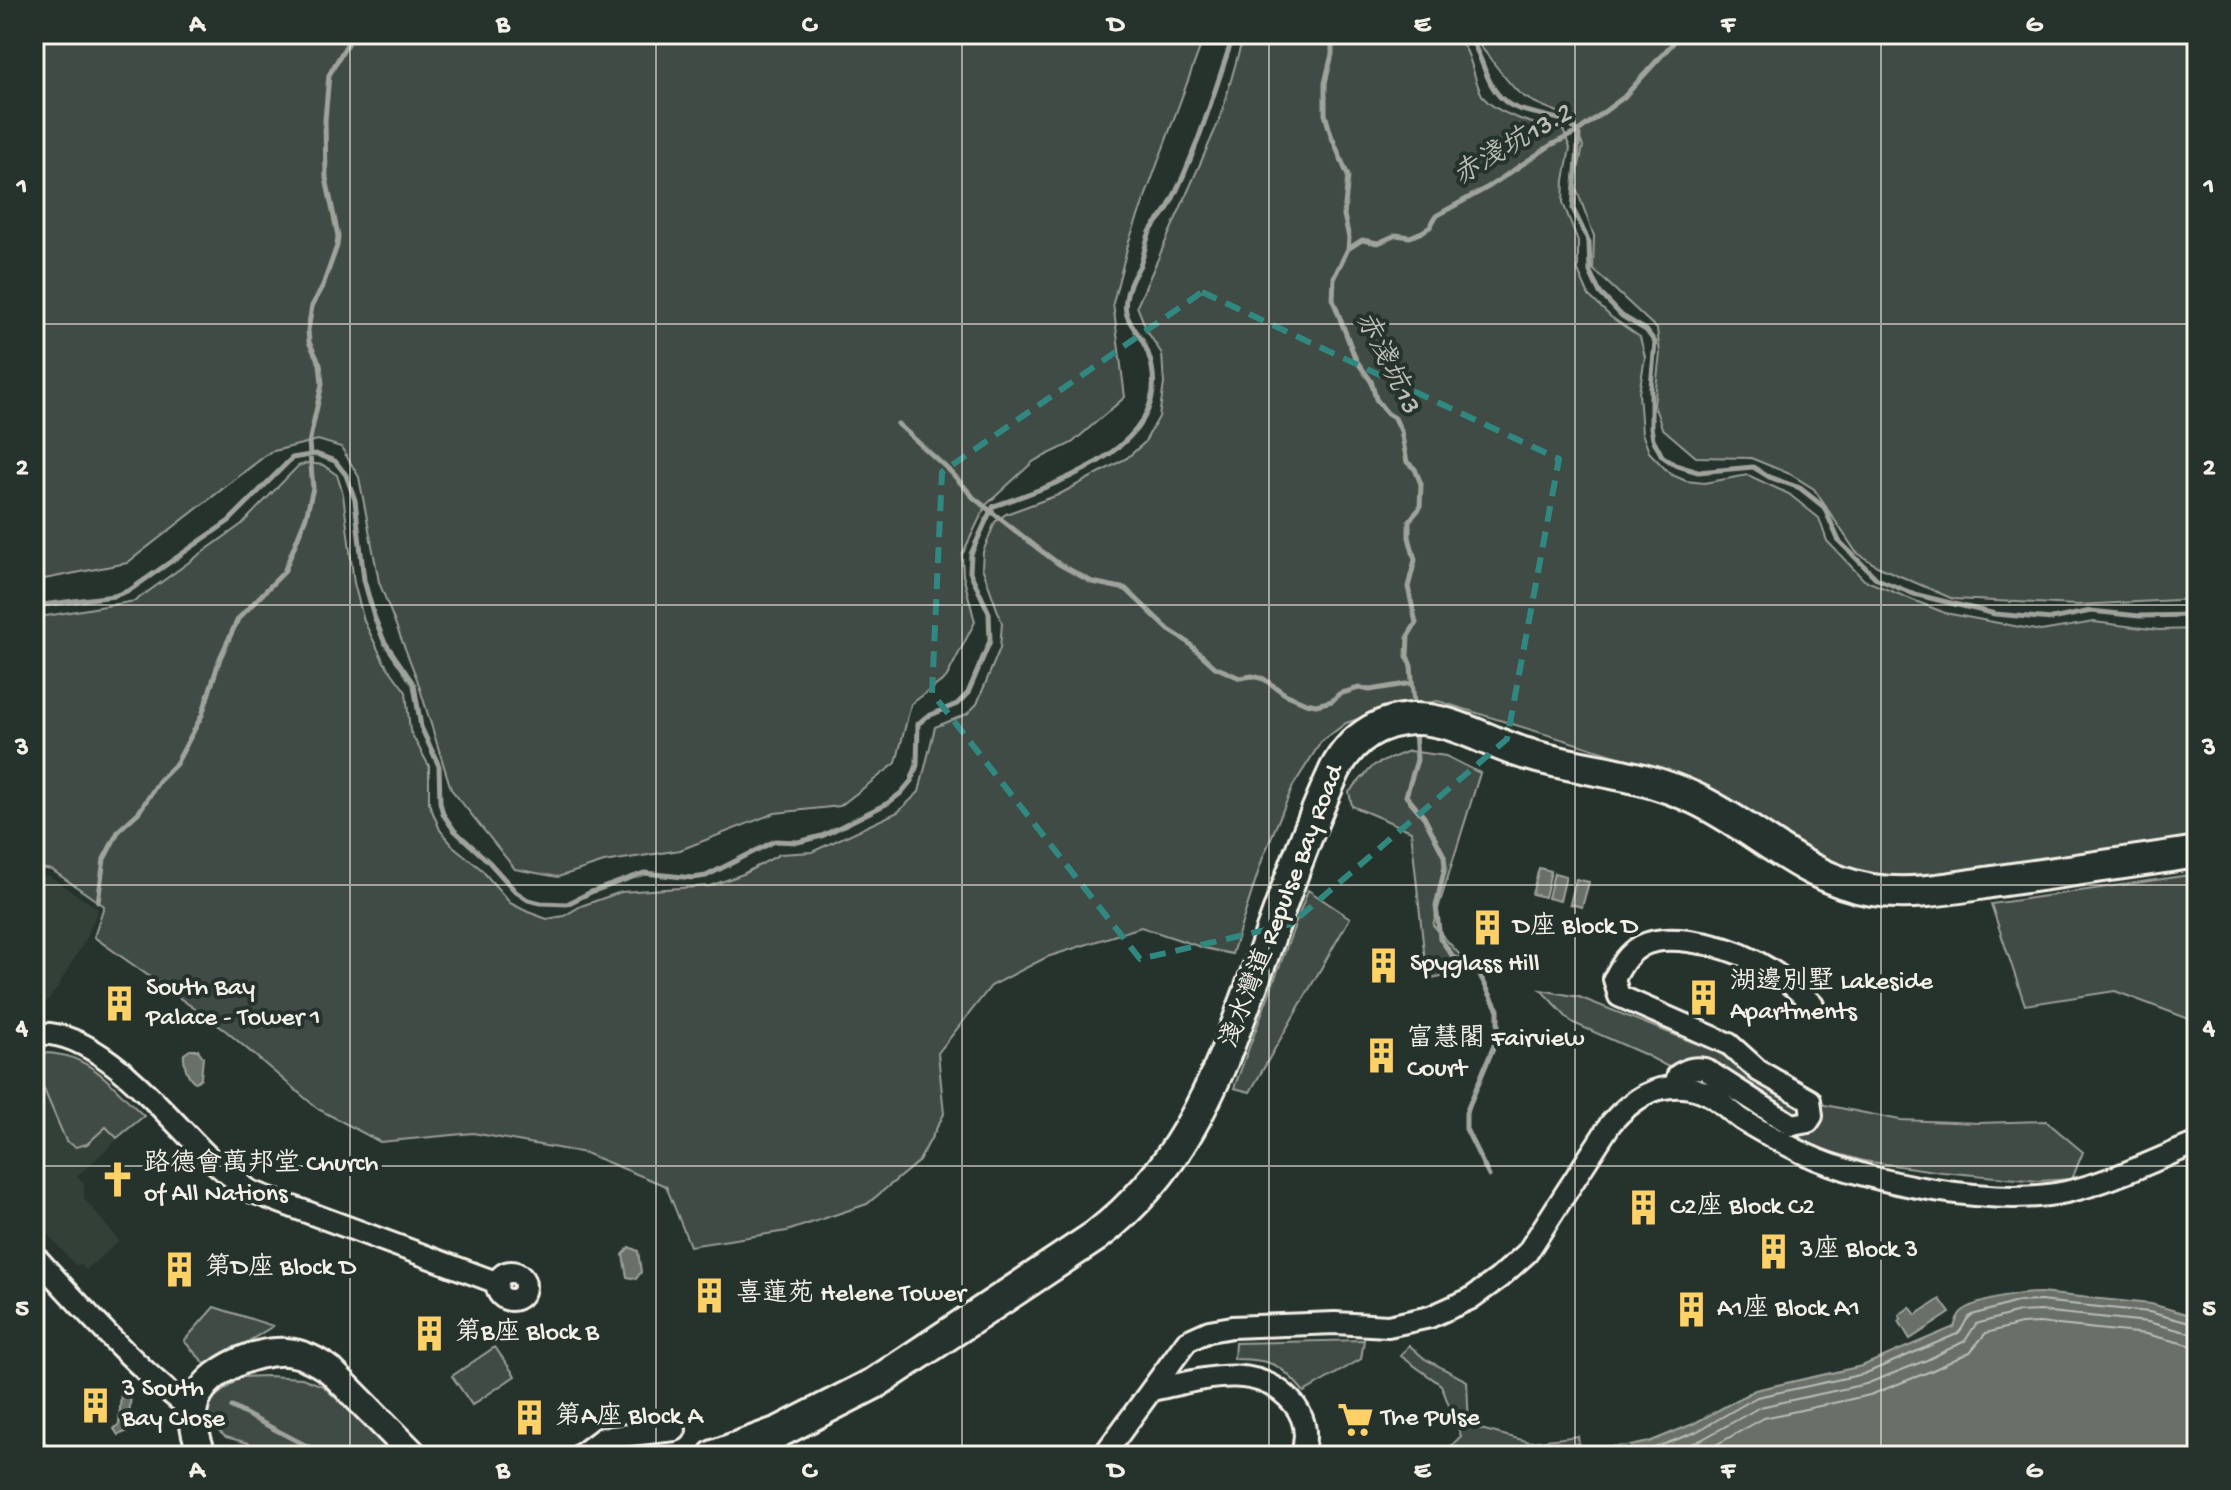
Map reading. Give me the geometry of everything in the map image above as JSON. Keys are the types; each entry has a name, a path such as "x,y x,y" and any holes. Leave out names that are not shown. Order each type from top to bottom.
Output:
{"main road":[{"name":"淺水灣道 Repulse Bay Road","path":"714,1456 794,1425 884,1377 1096,1236 1151,1185 1186,1138 1218,1075 1335,770 1350,746 1380,726 1410,719 1440,722 1536,757 1641,778 1711,807 1816,873 1872,890 1904,892 1956,887 2197,852"}],"street":[{"path":"1675,1086 1678,1075 1684,1071 1705,1069 1792,1125 1808,1122 1812,1116 1810,1100 1759,1071 1729,1044 1619,996 1614,979 1624,959 1642,945 1683,940 1737,952 1778,974 1813,1005"},
{"path":"34,1034 68,1038 112,1062 216,1164 250,1191 498,1283"},
{"path":"1103,1456 1187,1341 1209,1331 1232,1327 1335,1323 1388,1326 1430,1317 1470,1299 1527,1253 1611,1123 1628,1104 1650,1091 1675,1086 1708,1093 1778,1141 1856,1173 1897,1183 2006,1197 2048,1195 2087,1186 2197,1143"},
{"path":"34,1255 139,1365 194,1412"},
{"path":"203,1456 195,1431 194,1412 206,1385 242,1361 263,1354 284,1352 316,1360 331,1371 415,1456"},
{"path":"1152,1390 1214,1377 1244,1376 1267,1381 1284,1393 1299,1410 1305,1436 1301,1456"},
{"path":"579,1456 603,1438 675,1430"}],"highlighted area":[{"path":"1202,292 1559,459 1507,739 1291,924 1140,959 932,693 942,472"}],"shaded area":[{"path":"34,34 1205,34 1129,241 1113,303 1125,397 1072,443 1034,461 986,505 962,555 963,575 975,622 946,678 911,704 896,763 840,806 775,813 680,850 604,862 558,877 515,869 451,789 417,679 379,582 359,477 341,447 318,440 270,452 127,563 34,581"},
{"path":"1244,34 1450,34 1468,53 1478,87 1488,102 1519,118 1563,130 1570,148 1563,203 1578,241 1578,271 1589,296 1611,317 1640,337 1645,357 1639,393 1642,433 1649,452 1670,474 1686,481 1704,483 1748,475 1789,494 1819,518 1827,541 1864,580 1945,613 2041,631 2094,622 2159,630 2197,629 2197,836 1954,872 1894,876 1860,871 1823,859 1718,793 1681,776 1438,701 1387,709 1346,723 1321,742 1293,786 1263,857 1232,954 1141,927 1047,957 991,986 938,1053 944,1114 919,1161 867,1204 787,1231 690,1246 666,1186 585,1153 473,1133 380,1142 318,1109 226,1031 94,937 104,906 52,870 34,867 34,618 135,601 242,524 298,466 307,463 323,465 337,475 343,494 354,583 364,621 384,662 406,692 410,731 429,766 429,803 440,830 453,846 481,869 510,903 547,919 564,916 581,906 621,892 710,886 743,874 780,854 812,852 898,812 919,792 935,727 967,714 977,704 1000,648 1002,623 982,567 983,552 995,522 1006,514 1058,495 1127,458 1144,443 1159,417 1164,384 1162,354 1147,331 1137,306 1220,119"},
{"path":"1469,34 2197,34 2197,599 2077,605 1953,599 1877,566 1856,552 1814,489 1790,474 1751,458 1696,457 1662,428 1654,405 1660,353 1657,329 1593,269 1594,236 1575,185 1583,146 1570,117 1519,93"},
{"path":"1409,751 1446,756 1480,773 1433,925 1461,956 1460,972 1427,979 1411,831 1352,806 1349,792 1374,765"},
{"path":"34,874 49,876 98,909 87,937 57,988 42,1008 34,1010"},
{"path":"2197,874 2197,1022 2115,991 2025,1005 1991,904"},
{"path":"1308,890 1350,918 1250,1092 1234,1088"},
{"path":"1541,990 1579,997 1715,1051 1810,1102 1900,1120 1979,1123 2046,1121 2083,1152 2072,1179 2038,1181 1864,1161 1784,1139 1710,1089 1644,1054 1571,1022"},
{"path":"34,1053 50,1053 86,1062 144,1116 77,1176 84,1184 84,1198 119,1241 86,1270 80,1264 76,1266 34,1219"},
{"path":"34,1053 53,1053 83,1063 107,1080 144,1116 117,1138 106,1127 87,1144 76,1147 66,1141 34,1066"},
{"path":"214,1307 273,1326 208,1367 184,1341"},
{"path":"1364,1340 1361,1359 1304,1392 1274,1365 1258,1360 1234,1359 1235,1343"},
{"path":"1409,1345 1425,1359 1467,1381 1469,1426 1530,1442 1578,1436 1579,1443 1515,1457 1484,1455 1452,1445 1461,1436 1441,1385 1401,1356"},
{"path":"495,1347 515,1376 472,1405 452,1376"},
{"path":"241,1377 302,1378 323,1386 397,1456 262,1456 248,1443 226,1437 207,1422 211,1400"},
{"path":"34,1430 57,1456 34,1456"}],"water":[{"path":"1539,868 1551,871 1545,897 1532,894"},
{"path":"1554,873 1566,876 1560,901 1548,898"},
{"path":"1576,879 1589,882 1582,907 1570,904"},
{"path":"198,1050 203,1057 201,1078 196,1082 188,1075 184,1062 184,1054"},
{"path":"629,1247 638,1251 641,1272 636,1279 627,1277 623,1255"},
{"path":"2040,1293 2151,1304 2197,1317 2197,1456 1552,1456 1571,1448 1630,1446 1649,1442 1693,1424 1755,1390 1862,1366 1954,1327 1959,1315 1973,1305 2009,1296"},
{"path":"1940,1299 1950,1313 1910,1339 1899,1321 1899,1315 1910,1307 1916,1315"},
{"path":"121,1392 131,1393 128,1431 118,1435 114,1429 119,1424"}],"pier":[{"path":"1630,1446 1631,1456 1571,1456 1571,1448"}],"waterway":[{"path":"98,902 104,859 119,830 139,812 159,781 176,764 202,715 220,658 238,619 284,572 306,517 313,488 309,443 322,384 320,364 309,342 308,330 312,306 322,288 338,236 326,178 325,120 329,75 353,34"},
{"path":"34,606 114,596 130,590 229,521 292,458 316,454 335,461 346,475 355,500 364,580 374,616 384,641 414,685 421,727 439,766 443,814 454,830 516,892 528,900 567,904 644,873 693,878 706,876 775,841 798,842 822,836 888,803 901,793 911,781 917,765 918,724 926,717 957,704 968,693 990,641 989,613 970,572 971,554 994,506 1080,472 1131,436 1147,412 1153,385 1148,353 1127,316 1126,299 1142,261 1149,234 1167,209 1188,164 1234,34"},
{"name":"赤淺坑13","path":"1332,34 1332,54 1325,83 1325,114 1348,176 1344,215 1349,238 1348,249 1334,277 1333,300 1356,360 1371,381 1376,399 1395,418 1407,462 1415,469 1421,484 1420,508 1409,521 1409,537 1415,560 1408,587 1416,623 1408,636 1407,656 1411,666 1414,705"},
{"path":"1467,34 1499,96 1516,108 1565,122 1579,135 1573,209 1589,242 1590,272 1600,293 1622,316 1646,330 1655,342 1651,427 1662,456 1675,465 1698,472 1753,467 1769,477 1800,488 1824,507 1839,541 1877,579 1914,594 1995,614 2052,619 2091,611 2139,616 2197,615"},
{"name":"赤淺坑13.2","path":"1348,249 1362,240 1378,243 1396,235 1410,237 1422,232 1430,227 1436,216 1577,132 1624,97 1673,43 1676,34"},
{"path":"898,424 952,473 974,498 1040,550 1092,582 1126,589 1169,630 1215,667 1240,678 1252,676 1264,679 1285,694 1316,705 1359,688 1370,690 1412,683"},
{"name":"赤淺坑13","path":"1415,731 1417,760 1406,796 1424,817 1444,856 1445,867 1436,906 1440,938 1454,958 1464,961 1480,975 1498,1010 1498,1036 1466,1113 1466,1129 1489,1176"},
{"path":"232,1407 326,1456"}],"place":[{"name":"D座 Block D","path":"1487,928"},
{"name":"Spyglass Hill","path":"1384,965"},
{"name":"湖邊別墅 Lakeside Apartments","path":"1704,998"},
{"name":"South Bay Palace - Tower 1","path":"120,1004"},
{"name":"富慧閣 Fairview Court","path":"1381,1055"},
{"name":"路德會萬邦堂 Church of All Nations","path":"118,1180"},
{"name":"C2座 Block C2","path":"1644,1208"},
{"name":"3座 Block 3","path":"1774,1251"},
{"name":"第D座 Block D","path":"179,1269"},
{"name":"喜蓮苑 Helene Tower","path":"710,1295"},
{"name":"A1座 Block A1","path":"1691,1310"},
{"name":"第B座 Block B","path":"429,1334"},
{"name":"3 South Bay Close","path":"96,1405"},
{"name":"第A座 Block A","path":"529,1418"},
{"name":"The Pulse","path":"1355,1419"}]}
